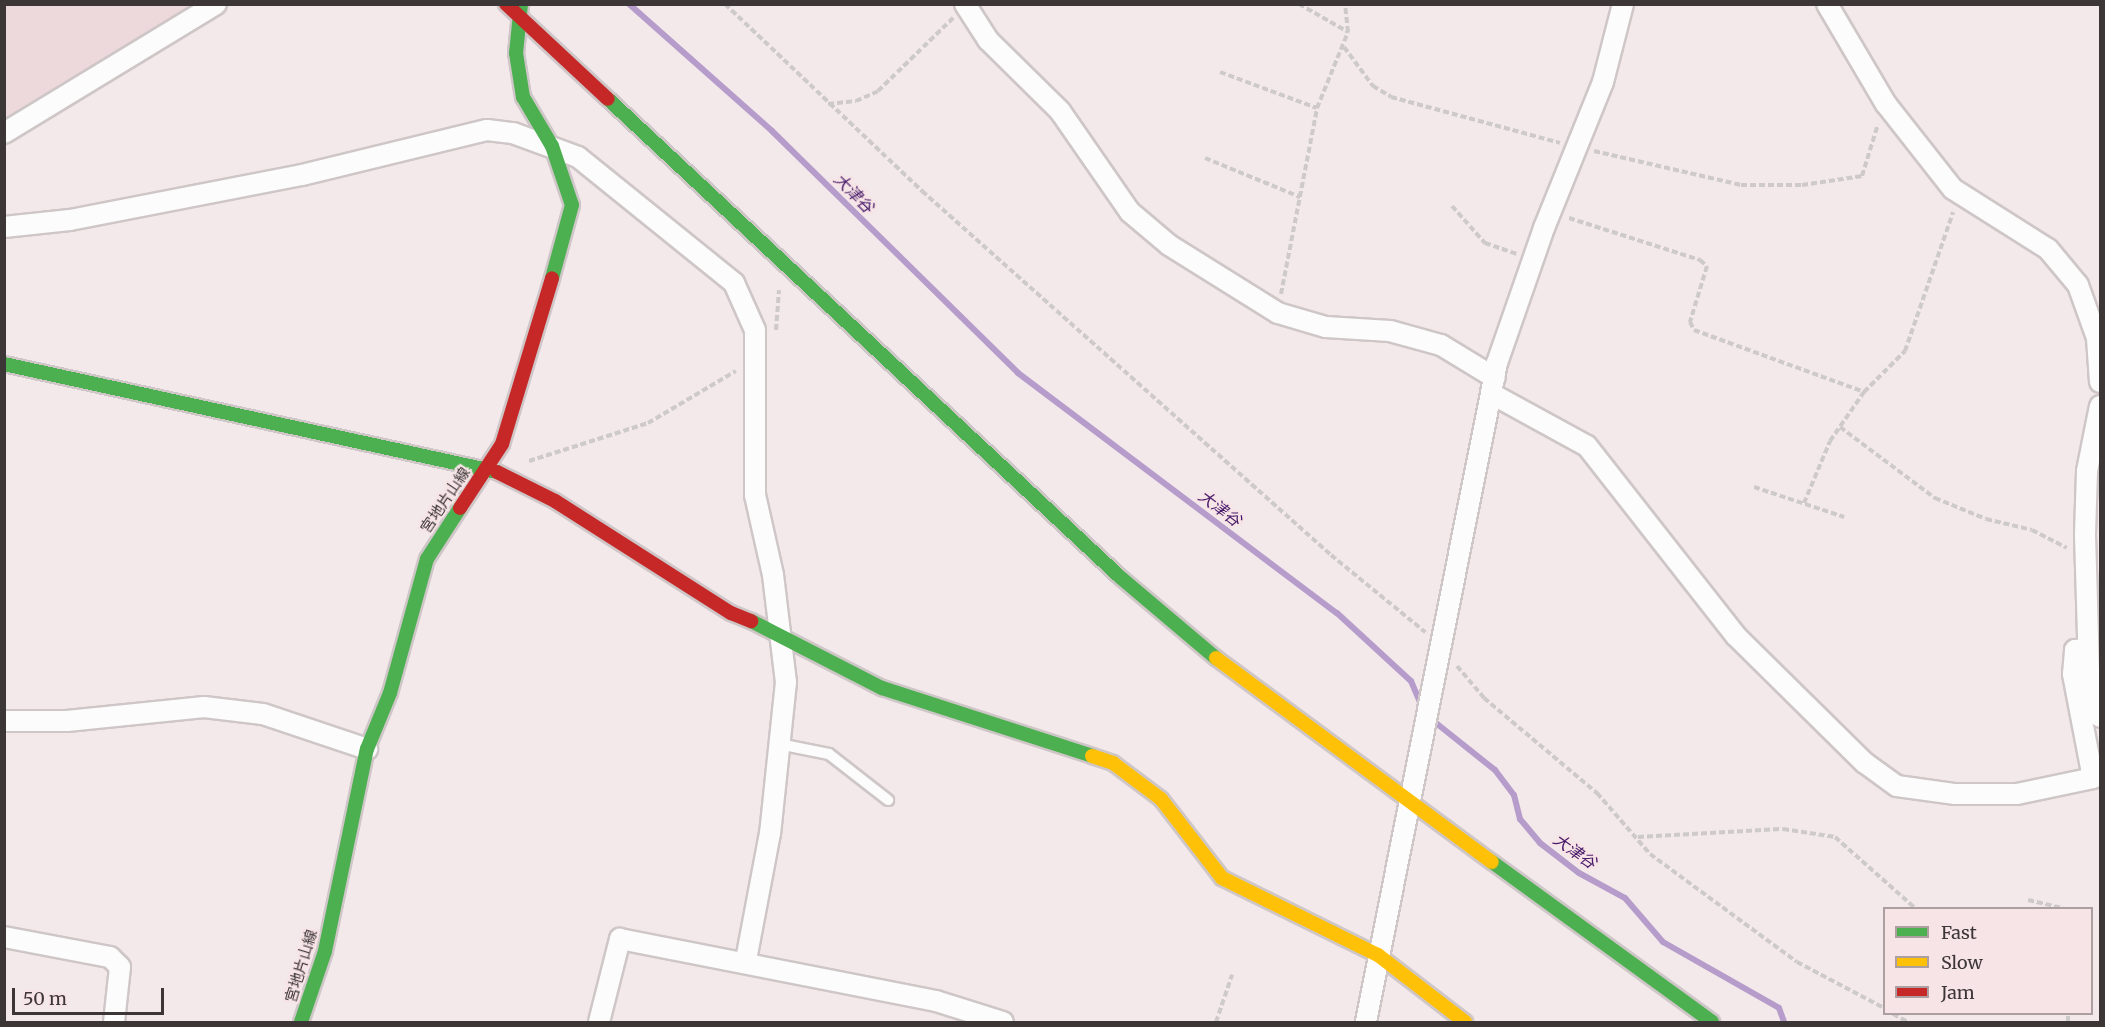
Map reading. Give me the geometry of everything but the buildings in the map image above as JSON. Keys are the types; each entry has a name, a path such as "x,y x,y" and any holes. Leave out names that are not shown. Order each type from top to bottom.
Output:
{"street":[{"path":"4,133 216,4"},
{"path":"506,4 520,10 1120,577 1251,688 1411,796 1517,885 1712,1023"},
{"path":"1366,1023 1493,386 1533,258 1606,72 1623,4"},
{"path":"1827,4 1886,104 1961,194 2048,249 2078,285 2097,338 2100,382"},
{"path":"966,6 987,40 1060,111 1130,212 1237,292 1278,313 1326,327 1390,331 1441,345 1493,386 1587,446 1736,636 1865,763 1897,786 1955,794 2017,794 2093,778 2073,674 2075,650 2088,649"},
{"name":"宮地片山線","path":"301,1023 325,951 367,748 390,693 427,559 493,471 528,367 572,205 552,146 523,97 516,53 520,10"},
{"path":"4,227 70,220 302,175 487,130 552,146 578,158 734,283 756,330 755,495 786,682 770,833 746,960"},
{"path":"4,364 493,471 555,501 731,613 779,632 882,688 1113,763 1161,799 1222,878 1378,955 1443,1014 1465,1023"},
{"path":"2100,406 2087,471 2089,673 2100,717"},
{"path":"4,721 67,721 204,707 263,714 367,748"},
{"path":"4,937 110,957 120,967 114,1023"},
{"path":"599,1023 620,939 746,960 936,1001 1003,1023"}],"lane":[{"path":"779,744 829,754 888,800"}],"path":[{"path":"725,4 828,104 1218,455 1441,647 1484,698 1597,793 1638,837 1650,854 1797,962 1883,1007"},
{"path":"1299,4 1348,32"},
{"path":"1278,313 1317,108 1344,47 1348,32 1345,4"},
{"path":"828,104 878,91 966,6"},
{"path":"1344,47 1369,81 1391,97 1577,147 1741,185 1856,180 1862,176 1886,104"},
{"path":"1220,72 1317,108"},
{"path":"1205,158 1300,196"},
{"path":"1804,503 1840,427 1864,392 1905,351 1961,194"},
{"path":"1452,206 1485,243 1533,258"},
{"path":"1551,210 1628,240 1700,260 1707,266 1690,322 1694,330 1864,392"},
{"path":"493,471 648,423 755,356 777,326 778,286"},
{"path":"1840,427 1935,498 1986,519 2032,530 2067,548 2068,559"},
{"path":"1754,486 1844,517"},
{"path":"1638,837 1783,829 1835,837 1913,907"},
{"path":"2028,900 2055,907"},
{"path":"1216,1023 1232,975"},
{"path":"1895,1015 1908,1023"}],"shaded area":[{"path":"5,4 192,4 192,5 5,120"}],"waterway":[{"name":"大津谷","path":"629,4 772,131 1018,373 1337,613 1411,681 1423,709"},
{"name":"大津谷","path":"1431,719 1495,770 1514,795 1520,819 1540,843 1579,873 1625,898 1663,942 1779,1008 1784,1022"}],"traffic: fast":[{"path":"521,4 516,53 523,97 552,146 572,205 552,278"},
{"path":"608,99 1120,577 1216,658"},
{"path":"4,364 497,472"},
{"path":"301,1022 325,951 367,749 390,693 427,559 460,508"},
{"path":"751,621 882,688 1092,756"},
{"path":"1492,862 1712,1022"}],"traffic: slow":[{"path":"1216,658 1492,862"},
{"path":"1092,756 1113,763 1161,799 1222,878 1378,955 1465,1022"}],"traffic: jam":[{"path":"506,4 608,99"},
{"path":"460,508 502,444 552,278"},
{"path":"497,472 555,501 731,613 751,621"}]}
